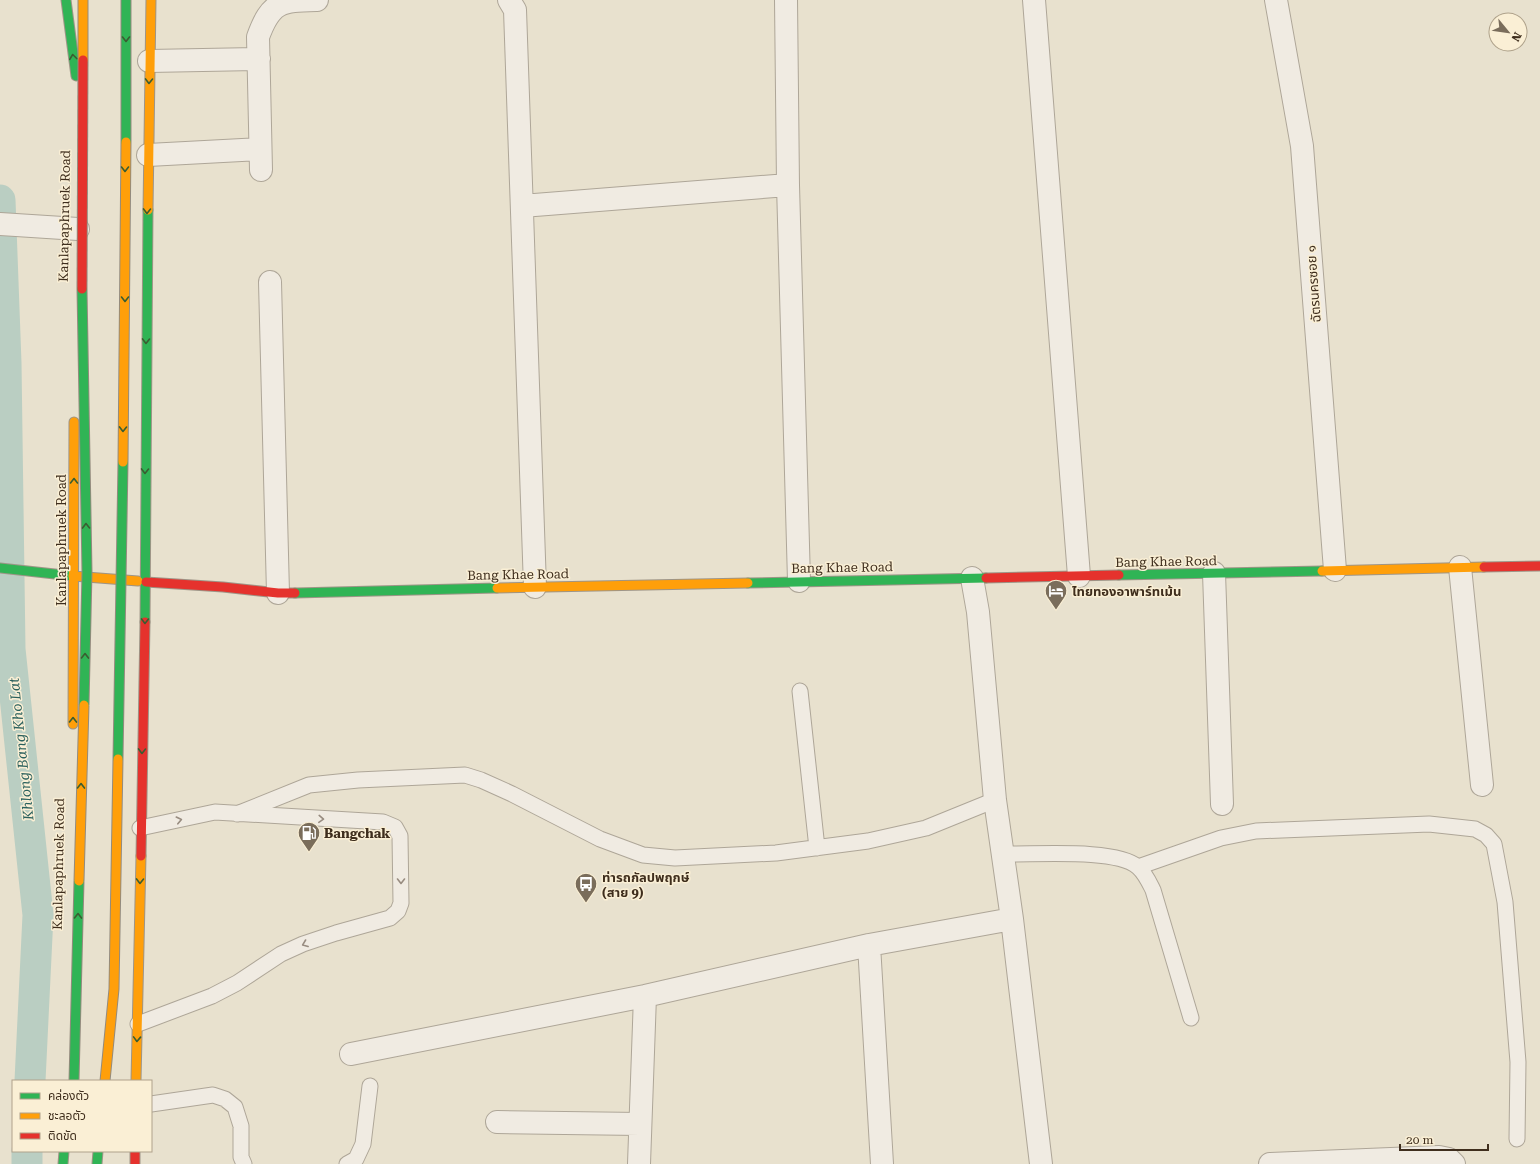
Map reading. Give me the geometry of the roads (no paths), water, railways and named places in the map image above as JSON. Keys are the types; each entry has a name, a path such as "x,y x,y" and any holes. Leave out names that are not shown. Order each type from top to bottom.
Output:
{"main road":[{"name":"Kanlapaphruek Road","path":"66,0 77,92 78,229 75,298 74,390"},
{"name":"Kanlapaphruek Road","path":"74,1080 87,572 82,290 83,0"},
{"path":"105,1080 114,989 125,317 126,0"},
{"path":"136,1080 146,582 144,487 151,0"},
{"name":"Kanlapaphruek Road","path":"72,733 74,414"},
{"name":"Bang Khae Road","path":"0,568 146,582 223,586 278,593 1540,566"},
{"name":"Kanlapaphruek Road","path":"66,1080 72,804"},
{"path":"63,1164 64,1152"},
{"path":"71,1164 72,1152"},
{"path":"97,1164 98,1152"},
{"path":"135,1152 135,1164"}],"street":[{"path":"260,170 258,37 265,18 274,8 290,1 317,0"},
{"path":"509,0 515,10 535,587"},
{"path":"786,0 788,185 799,581"},
{"path":"1034,0 1079,576"},
{"name":"ฉัตรนครซอย ๑","path":"1276,0 1302,146 1335,570"},
{"path":"149,61 259,59"},
{"path":"148,155 260,149"},
{"path":"522,206 788,185"},
{"path":"0,224 78,229"},
{"path":"270,282 278,593"},
{"path":"1460,568 1482,785"},
{"path":"1214,573 1222,804"},
{"path":"972,578 978,612 994,800 1012,919 1041,1164"},
{"path":"351,1054 645,996 869,945 1012,919"},
{"path":"869,945 882,1164"},
{"path":"639,1164 645,996"},
{"path":"497,1122 640,1124"},
{"path":"1270,1164 1439,1157 1450,1159 1454,1164"}],"lane":[{"path":"800,691 817,848"},
{"path":"237,814 309,785 358,780 465,775 481,780 512,794 600,839 643,855 675,858 776,853 868,841 926,828 994,800"},
{"path":"138,1024 212,996 238,983 281,954 336,933 390,918 398,911 401,903 400,836 395,827 383,822 215,812 140,828"},
{"path":"1138,867 1221,838 1256,831 1429,824 1475,829 1486,835 1494,844 1505,902 1518,1062 1517,1139"},
{"path":"1003,854 1107,855 1124,859 1138,867 1146,876 1153,890 1191,1018"},
{"path":"348,1164 356,1159 363,1144 370,1086"},
{"path":"152,1104 213,1095 225,1099 235,1107 241,1126 241,1157 244,1164"}],"waterway":[{"name":"Khlong Bang Kho Lat","path":"0,200 6,363 10,649 38,915 30,1080"},
{"name":"Khlong Bang Kho Lat","path":"27,1152 27,1164"}],"place":[{"name":"ไทยทองอาพาร์ทเม้น","path":"1056,610"},
{"name":"Bangchak","path":"309,852"},
{"name":"ท่ารถกัลปพฤกษ์ (สาย 9)","path":"586,904"}]}
